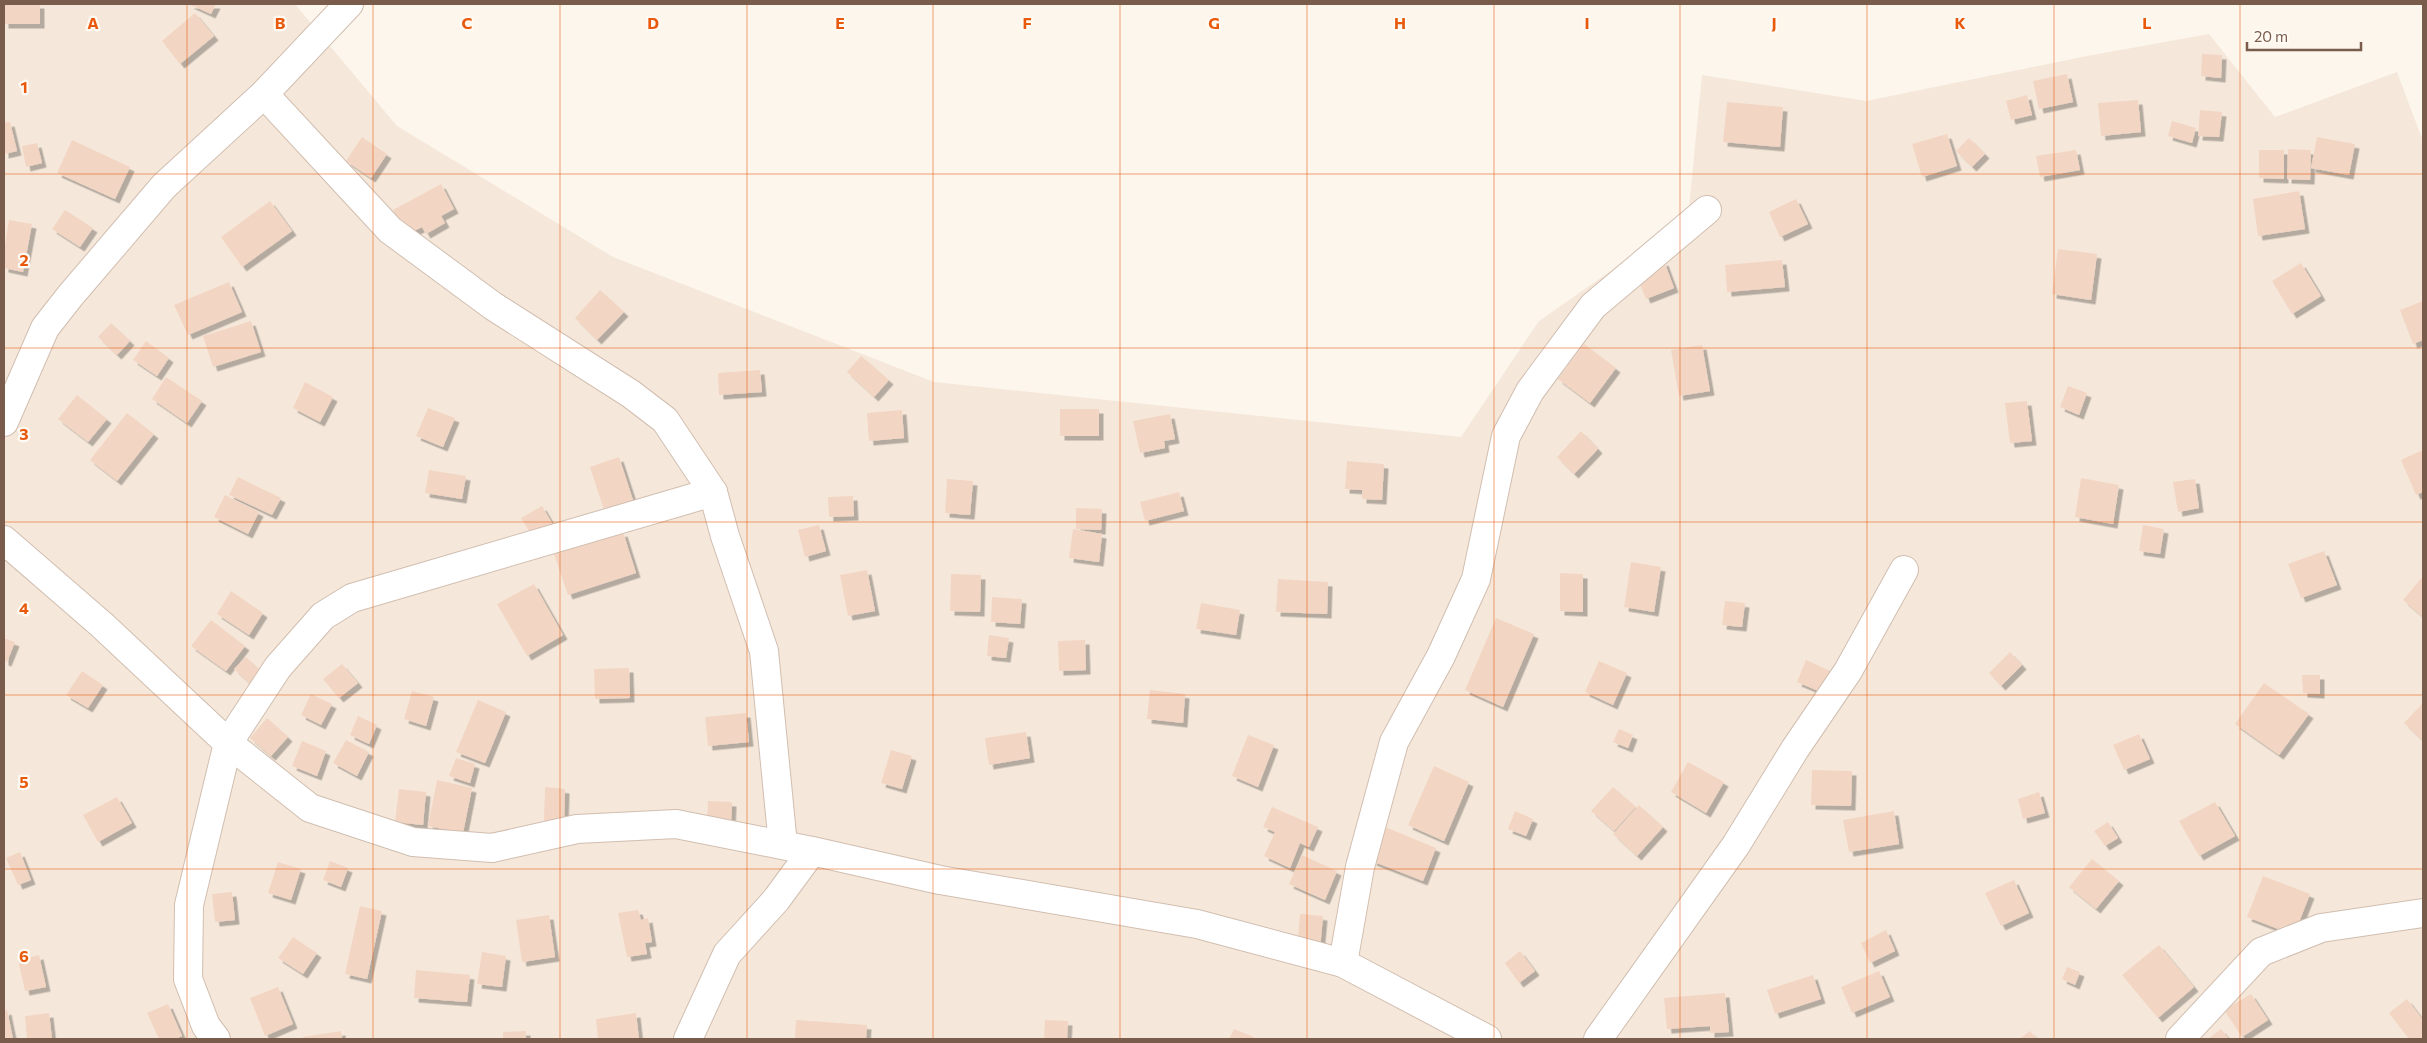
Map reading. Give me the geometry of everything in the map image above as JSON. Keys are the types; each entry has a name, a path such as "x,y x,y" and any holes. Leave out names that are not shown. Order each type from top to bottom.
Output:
{"street":[{"path":"4,422 45,328 70,296 164,186 264,94 349,4"},
{"path":"264,94 390,230 493,306 630,394 665,420 713,492 725,536 764,651 783,845"},
{"path":"1343,963 1360,867 1394,742 1441,656 1476,579 1506,436 1530,391 1593,306 1708,210"},
{"path":"216,1039 206,1026 188,978 189,905 228,744 278,668 323,616 352,598 713,492"},
{"path":"4,540 102,625 228,744 310,808 413,842 492,848 576,829 676,824 812,851 940,880 1197,924 1343,963 1487,1039"},
{"path":"1598,1039 1736,845 1795,749 1848,671 1904,570"},
{"path":"688,1039 727,954 776,900 812,851"},
{"path":"2180,1039 2262,952 2321,928 2423,913"}],"shaded area":[{"path":"4,4 295,4 397,126 613,257 934,382 1461,437 1539,321 1688,217 1702,75 1866,101 2087,56 2209,34 2275,117 2397,72 2423,141 2423,1039 4,1039"}],"building":[{"path":"4,4 40,4 40,24 4,24"},
{"path":"189,4 216,4 211,14"},
{"path":"195,13 214,36 180,64 162,41"},
{"path":"2202,54 2222,55 2221,78 2201,76"},
{"path":"2067,74 2073,102 2039,109 2033,81"},
{"path":"2027,95 2032,115 2011,120 2006,101"},
{"path":"2138,100 2141,132 2101,136 2098,103"},
{"path":"1727,102 1783,107 1780,147 1723,142"},
{"path":"2200,110 2222,112 2219,137 2198,136"},
{"path":"2172,121 2196,128 2192,143 2168,136"},
{"path":"10,122 17,151 4,154 4,123"},
{"path":"1947,134 1957,166 1922,177 1912,144"},
{"path":"362,137 387,154 371,178 346,161"},
{"path":"2317,137 2355,144 2349,175 2311,168"},
{"path":"1969,138 1985,154 1972,167 1956,151"},
{"path":"72,140 130,167 115,199 57,173"},
{"path":"37,143 42,163 26,167 22,146"},
{"path":"2288,149 2311,150 2310,180 2287,179"},
{"path":"2076,150 2080,170 2040,177 2036,156"},
{"path":"2259,150 2284,150 2284,179 2259,178"},
{"path":"441,184 454,209 441,216 445,223 426,234 422,227 406,235 393,210"},
{"path":"2299,191 2305,229 2258,236 2253,199"},
{"path":"1796,199 1808,224 1780,237 1769,212"},
{"path":"270,201 292,231 242,267 221,237"},
{"path":"65,210 93,228 80,247 52,229"},
{"path":"9,220 32,224 23,272 4,268 4,251"},
{"path":"2058,249 2097,254 2091,300 2052,294"},
{"path":"1782,260 1785,287 1727,292 1725,265"},
{"path":"1664,261 1674,288 1646,299 1635,272"},
{"path":"2301,263 2321,296 2292,314 2272,281"},
{"path":"229,282 242,312 188,335 174,305"},
{"path":"600,290 624,312 597,340 575,318"},
{"path":"2423,301 2423,340 2413,344 2400,310"},
{"path":"251,321 261,352 213,367 203,336"},
{"path":"111,323 130,341 117,355 98,337"},
{"path":"146,341 169,358 157,376 133,360"},
{"path":"1584,344 1616,368 1590,403 1558,379"},
{"path":"1702,345 1710,391 1679,396 1671,350"},
{"path":"861,356 889,380 874,397 847,372"},
{"path":"760,370 762,392 719,395 718,373"},
{"path":"166,377 202,401 187,423 152,399"},
{"path":"305,382 333,397 320,422 293,408"},
{"path":"2068,386 2087,393 2079,415 2060,407"},
{"path":"77,395 107,419 88,442 58,419"},
{"path":"2027,401 2032,441 2010,443 2005,403"},
{"path":"428,408 455,418 443,447 416,436"},
{"path":"1060,409 1099,409 1099,436 1060,436"},
{"path":"902,410 904,438 869,441 867,413"},
{"path":"127,413 154,434 117,481 90,460"},
{"path":"1170,414 1175,439 1164,441 1165,448 1140,453 1133,421"},
{"path":"1581,431 1598,449 1574,474 1557,457"},
{"path":"2423,450 2423,492 2416,495 2401,460"},
{"path":"619,457 633,500 604,510 590,467"},
{"path":"1347,461 1384,464 1382,500 1362,499 1362,490 1345,489"},
{"path":"429,470 466,476 462,499 425,493"},
{"path":"238,477 281,498 272,515 229,495"},
{"path":"2081,478 2119,485 2113,524 2075,517"},
{"path":"947,479 973,481 970,515 945,513"},
{"path":"2195,479 2199,508 2178,512 2173,482"},
{"path":"1179,492 1184,511 1145,521 1140,502"},
{"path":"225,495 259,512 248,534 214,517"},
{"path":"853,496 854,516 829,517 828,497"},
{"path":"542,506 556,530 536,542 521,518"},
{"path":"1076,508 1102,509 1101,530 1076,529"},
{"path":"819,525 826,551 805,557 798,530"},
{"path":"2143,525 2164,529 2160,554 2139,551"},
{"path":"1073,529 1102,534 1099,562 1069,558"},
{"path":"623,532 636,573 568,595 554,554"},
{"path":"2324,551 2337,585 2301,598 2288,564"},
{"path":"1631,562 1661,567 1654,612 1624,607"},
{"path":"867,570 875,611 848,616 840,575"},
{"path":"1560,573 1583,574 1583,612 1560,611"},
{"path":"951,574 981,575 980,612 950,611"},
{"path":"2423,576 2423,617 2403,600"},
{"path":"1278,579 1328,582 1327,614 1276,612"},
{"path":"534,584 563,635 527,656 497,604"},
{"path":"231,591 263,613 249,635 217,614"},
{"path":"992,597 1022,599 1020,624 991,622"},
{"path":"1725,601 1745,603 1742,627 1722,625"},
{"path":"1201,603 1240,610 1236,635 1196,629"},
{"path":"1496,618 1534,634 1503,707 1465,690"},
{"path":"211,620 245,646 226,671 191,646"},
{"path":"989,635 1009,638 1006,658 987,656"},
{"path":"4,638 15,642 7,662 4,661"},
{"path":"1085,640 1086,670 1059,671 1058,641"},
{"path":"2010,652 2022,665 2001,686 1989,673"},
{"path":"246,657 263,673 251,685 234,669"},
{"path":"1806,660 1837,674 1828,695 1797,682"},
{"path":"1599,661 1627,673 1613,705 1585,692"},
{"path":"342,664 358,683 339,698 323,679"},
{"path":"629,668 630,698 595,699 594,669"},
{"path":"82,671 103,685 88,708 66,695"},
{"path":"2302,675 2320,675 2320,694 2303,693"},
{"path":"2264,683 2309,714 2279,755 2235,724"},
{"path":"1150,690 1185,694 1183,723 1147,719"},
{"path":"412,691 434,697 426,726 404,719"},
{"path":"311,694 332,704 321,725 301,715"},
{"path":"478,700 506,712 485,763 456,752"},
{"path":"2423,703 2423,741 2404,723"},
{"path":"746,713 749,742 708,746 705,717"},
{"path":"358,716 377,725 369,744 350,735"},
{"path":"267,718 288,737 271,756 250,738"},
{"path":"1619,729 1633,735 1628,748 1613,742"},
{"path":"1026,732 1030,758 989,765 985,738"},
{"path":"2139,734 2150,759 2124,770 2113,745"},
{"path":"1248,735 1274,745 1258,787 1232,776"},
{"path":"346,740 369,752 357,776 333,763"},
{"path":"302,741 326,751 317,776 292,766"},
{"path":"891,750 912,756 902,789 881,783"},
{"path":"456,758 475,764 470,783 449,776"},
{"path":"1688,762 1724,782 1706,813 1671,792"},
{"path":"1434,766 1469,782 1444,841 1408,825"},
{"path":"1812,770 1852,771 1851,806 1811,805"},
{"path":"437,780 472,788 463,833 428,826"},
{"path":"545,787 565,789 564,823 544,822"},
{"path":"1613,787 1636,807 1614,831 1591,811"},
{"path":"399,789 426,792 423,825 395,822"},
{"path":"2039,792 2045,813 2023,819 2018,799"},
{"path":"117,797 132,823 98,842 83,815"},
{"path":"708,801 732,802 731,825 707,824"},
{"path":"2215,802 2235,836 2199,856 2179,821"},
{"path":"1639,805 1663,827 1637,856 1613,834"},
{"path":"1272,807 1318,827 1309,847 1300,843 1290,868 1264,856 1275,832 1263,827"},
{"path":"1515,811 1533,819 1526,836 1508,829"},
{"path":"1894,811 1899,844 1849,852 1843,820"},
{"path":"2108,822 2118,838 2105,846 2094,831"},
{"path":"1385,827 1436,848 1423,881 1372,861"},
{"path":"20,852 31,880 18,885 6,858"},
{"path":"1302,855 1337,871 1325,900 1289,884"},
{"path":"2092,859 2119,881 2096,909 2069,887"},
{"path":"330,861 348,868 341,887 323,880"},
{"path":"278,862 301,869 291,900 268,893"},
{"path":"2263,876 2310,894 2294,935 2247,917"},
{"path":"2014,880 2029,913 2001,926 1985,893"},
{"path":"232,892 235,920 215,922 212,894"},
{"path":"360,906 382,911 367,979 345,974"},
{"path":"638,910 641,920 648,918 652,942 645,943 647,954 627,957 618,913"},
{"path":"1300,914 1323,916 1320,949 1297,948"},
{"path":"549,915 555,957 522,962 516,920"},
{"path":"1886,930 1895,951 1870,963 1861,943"},
{"path":"293,937 317,953 303,974 278,958"},
{"path":"2159,945 2194,987 2158,1018 2122,975"},
{"path":"1520,951 1535,971 1519,983 1505,963"},
{"path":"482,952 506,956 502,987 477,984"},
{"path":"39,955 46,987 25,991 18,960"},
{"path":"2067,967 2080,972 2075,985 2062,979"},
{"path":"416,970 470,975 467,1002 414,998"},
{"path":"1879,971 1890,997 1852,1013 1841,987"},
{"path":"1813,975 1821,999 1775,1014 1767,990"},
{"path":"278,987 293,1024 265,1036 250,998"},
{"path":"1725,993 1729,1032 1710,1033 1710,1026 1667,1029 1664,998"},
{"path":"2251,994 2268,1020 2242,1037 2224,1010"},
{"path":"2407,999 2423,1020 2423,1039 2409,1039 2389,1013"},
{"path":"168,1004 182,1036 175,1039 159,1039 147,1013"},
{"path":"7,1010 13,1039 4,1039 4,1011"},
{"path":"49,1013 52,1039 27,1039 25,1016"},
{"path":"636,1013 639,1039 598,1039 596,1019"},
{"path":"796,1020 867,1025 866,1039 795,1039"},
{"path":"1045,1020 1068,1021 1067,1039 1044,1039"},
{"path":"1234,1029 1254,1037 1254,1039 1229,1039"},
{"path":"2221,1029 2229,1039 2208,1039"},
{"path":"341,1031 342,1039 303,1039 303,1037"},
{"path":"526,1031 526,1039 503,1039 503,1032"},
{"path":"2030,1031 2037,1039 2019,1039"}]}
